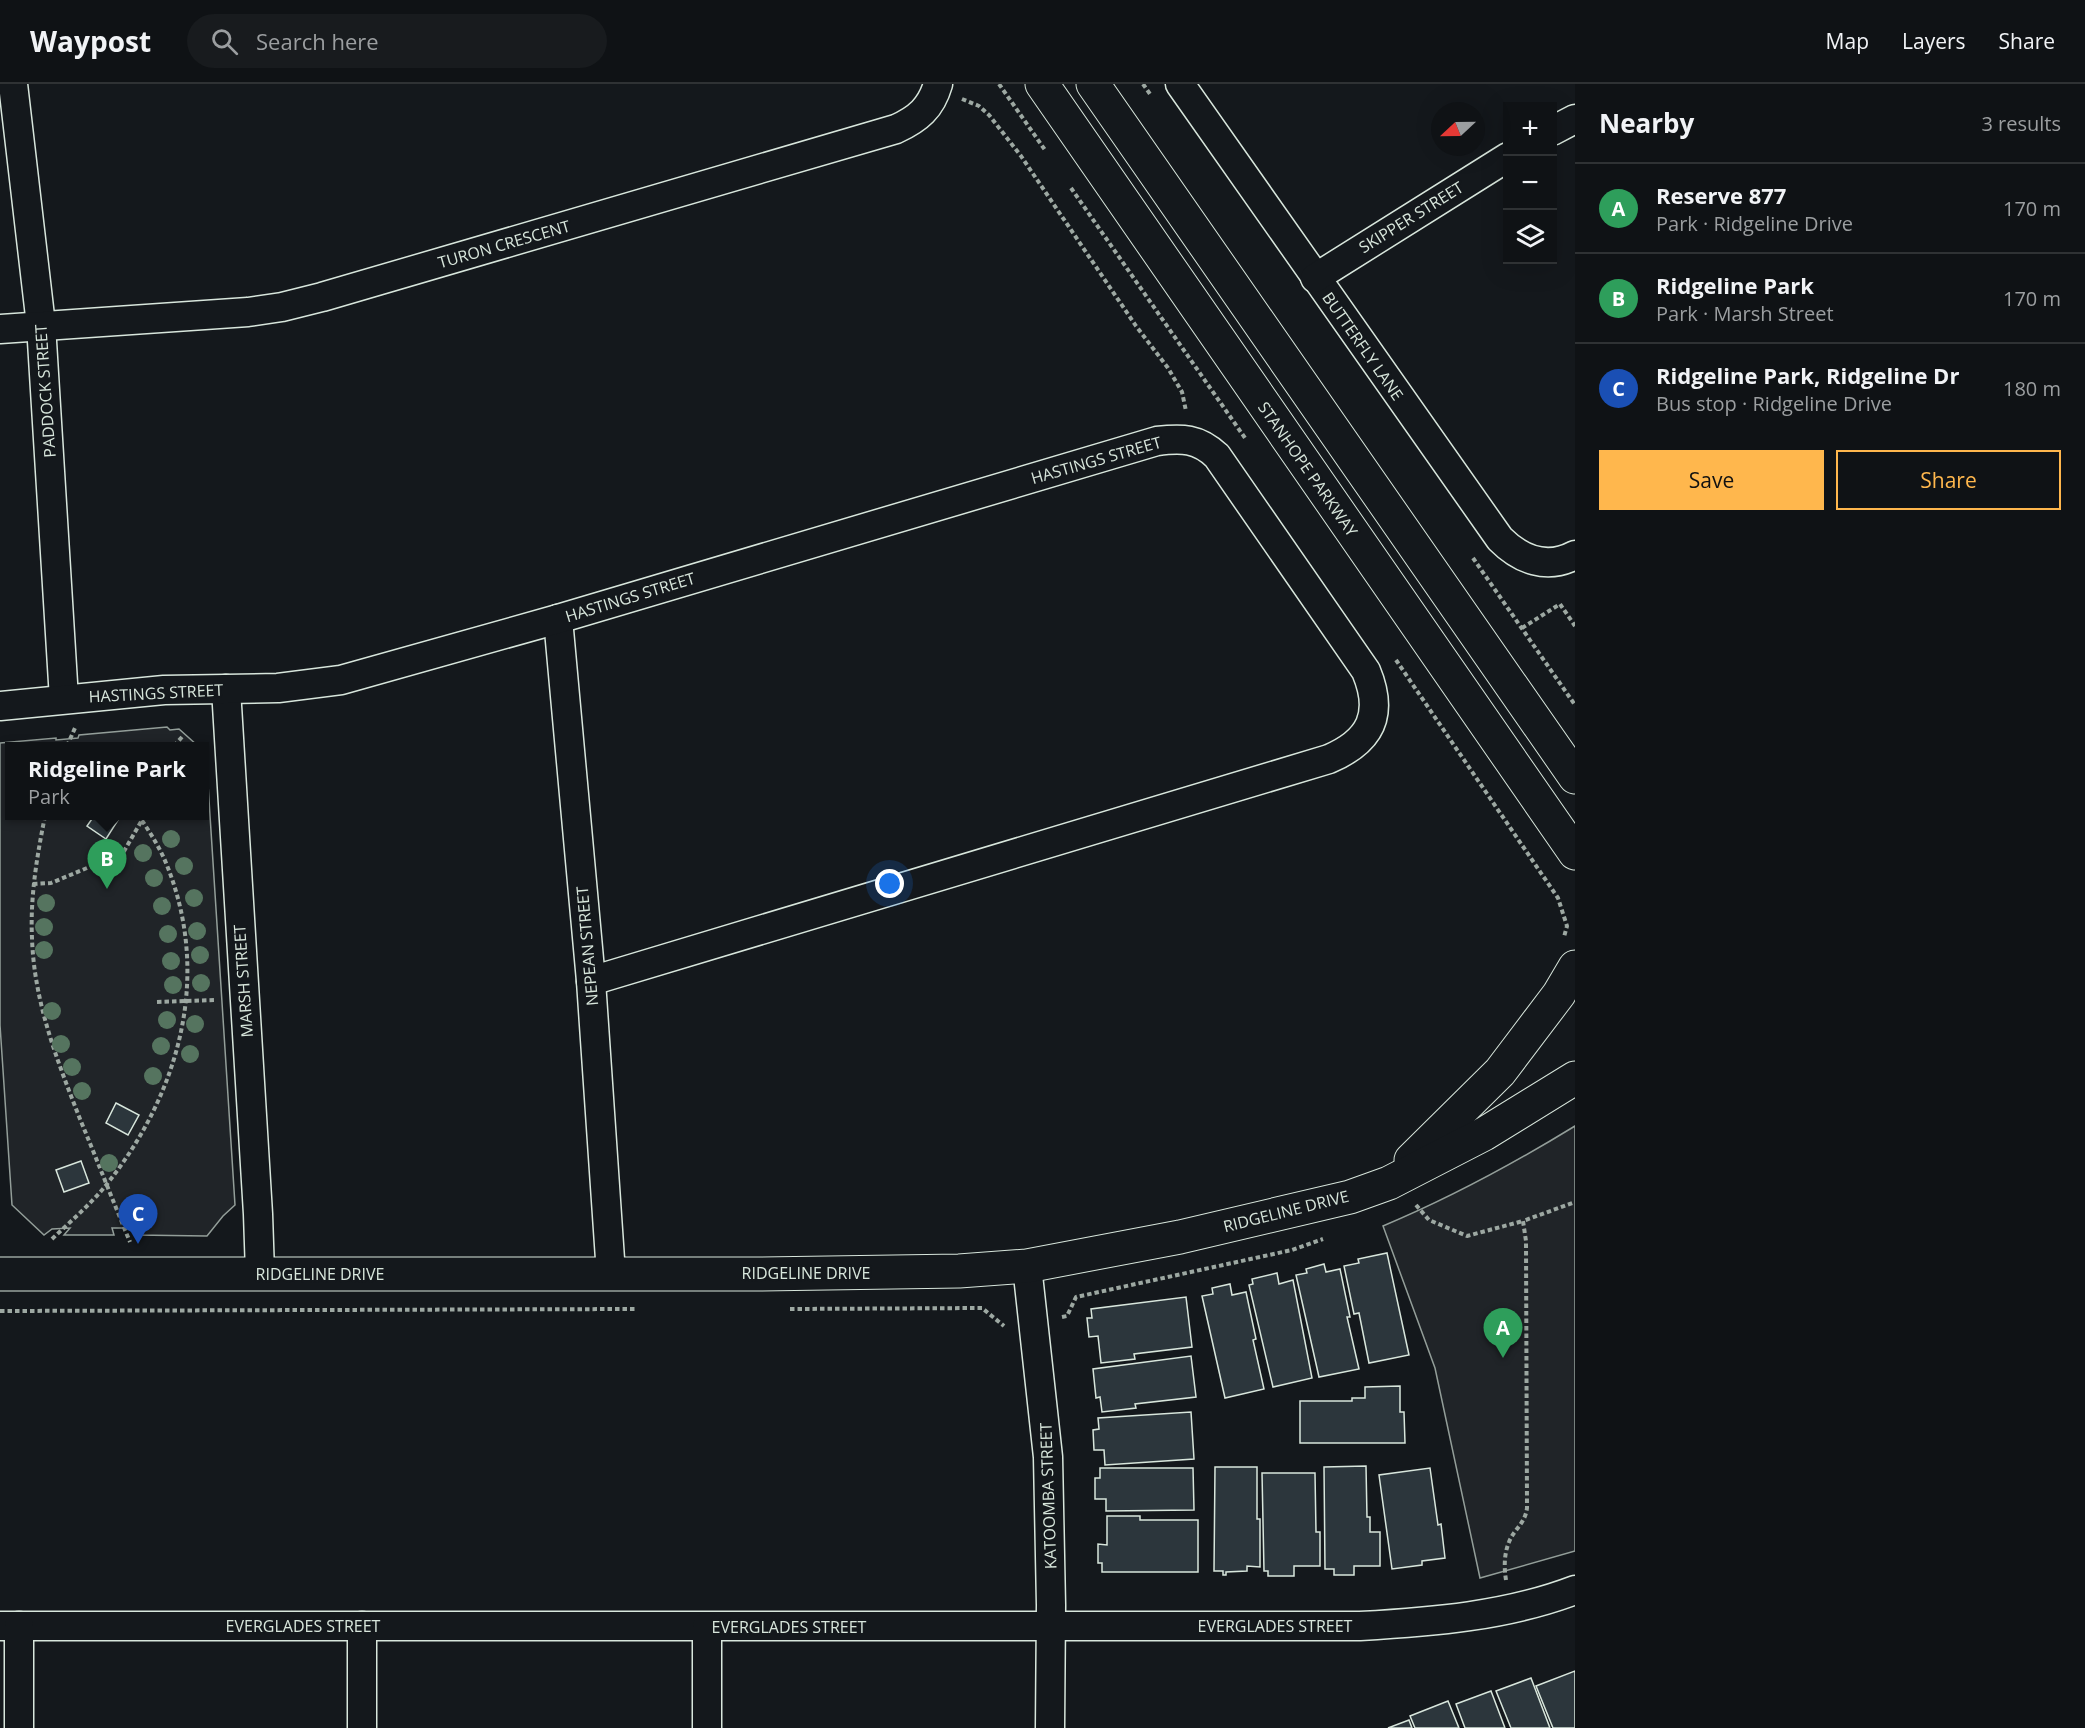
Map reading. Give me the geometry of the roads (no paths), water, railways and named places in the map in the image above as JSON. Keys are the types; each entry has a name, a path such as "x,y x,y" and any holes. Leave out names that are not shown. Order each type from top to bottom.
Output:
{"street":[{"name":"PADDOCK STREET","path":"13,84 41,325 64,699"},
{"name":"STANHOPE PARKWAY","path":"1041,84 1575,853"},
{"path":"1093,84 1575,777"},
{"name":"BUTTERFLY LANE","path":"1180,84 1500,539 1511,549 1533,561 1554,562 1575,555"},
{"name":"TURON CRESCENT","path":"0,329 248,312 282,307 322,297 896,129 923,113 932,102 947,91"},
{"path":"1557,128 1575,119"},
{"name":"SKIPPER STREET","path":"1315,278 1503,160"},
{"name":"HASTINGS STREET","path":"0,706 164,690 278,688 341,680 558,619 1157,441 1184,440 1195,441 1206,446 1217,456 1366,671 1373,688 1375,705 1372,721 1358,743 1344,753 1329,759 591,981"},
{"name":"NEPEAN STREET","path":"558,619 591,981 611,1274"},
{"name":"MARSH STREET","path":"226,689 260,1274"},
{"path":"1401,1192 1500,1072 1559,994 1575,967"},
{"name":"RIDGELINE DRIVE","path":"0,1274 611,1274 959,1271 1027,1266 1180,1237 1350,1197 1401,1192 1484,1134 1575,1078"},
{"name":"KATOOMBA STREET","path":"1027,1266 1048,1454 1050,1728"},
{"name":"EVERGLADES STREET","path":"9,1626 1360,1626 1420,1623 1512,1608 1575,1590"},
{"path":"9,1626 19,1728"},
{"path":"362,1626 362,1728"},
{"path":"707,1627 707,1728"}],"place":[{"name":"Ridgeline Park","path":"107,889"},
{"name":"Ridgeline Park, Ridgeline Dr","path":"138,1244"},
{"name":"Reserve 877","path":"1503,1358"}]}
